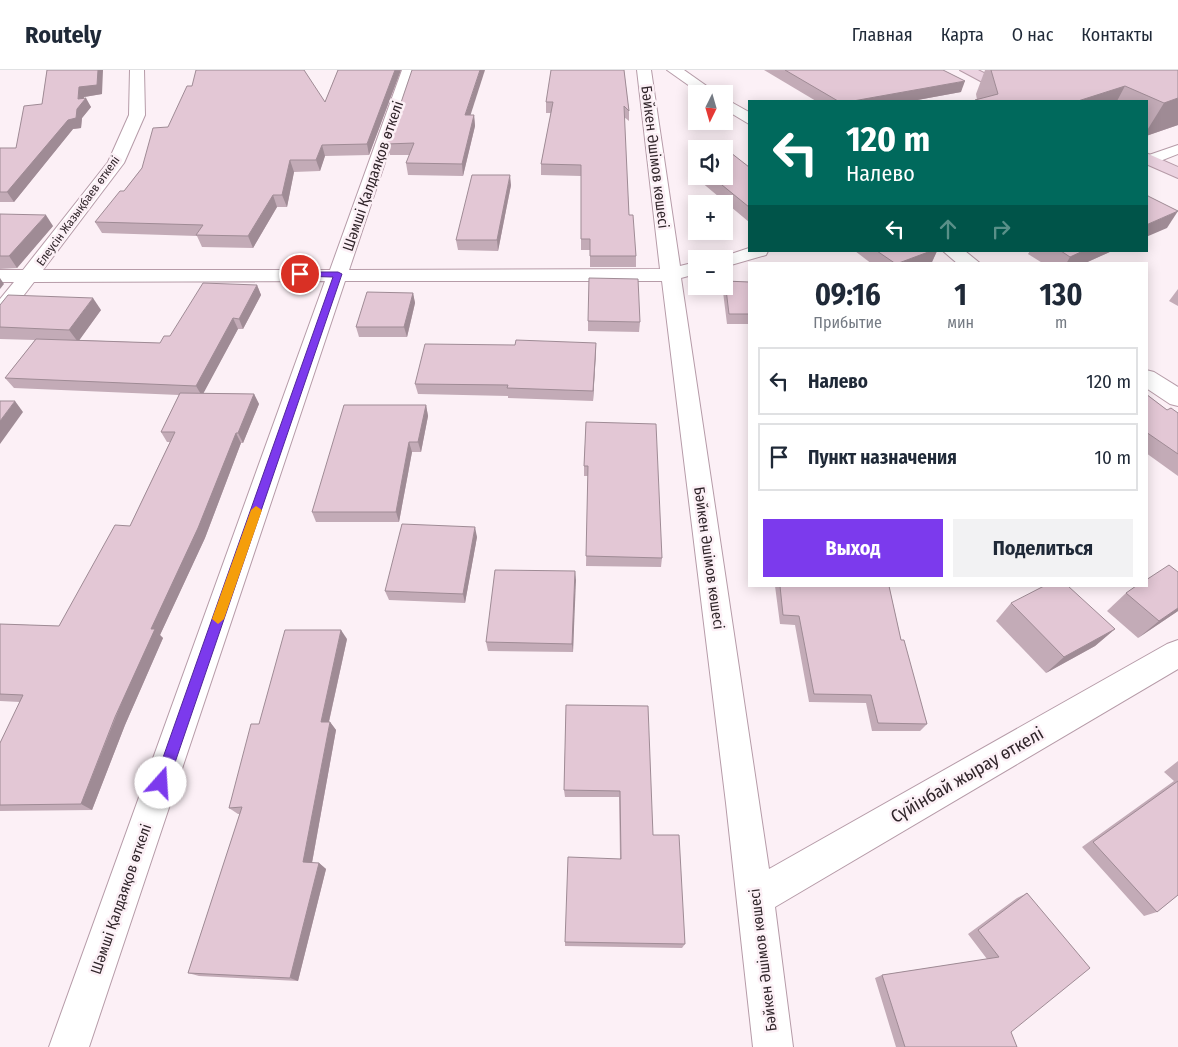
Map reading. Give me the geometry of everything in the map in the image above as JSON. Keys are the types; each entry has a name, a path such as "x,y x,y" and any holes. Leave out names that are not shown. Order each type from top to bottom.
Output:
{"street":[{"name":"Елеусін Жазықбаев өткелі","path":"0,313 116,163 137,115 137,70"},
{"name":"Шәмші Қалдаяқов өткелі","path":"70,1047 409,70"},
{"name":"Бәйкен Әшімов көшесі","path":"644,70 670,275 756,897 773,1047"},
{"path":"674,70 697,85"},
{"path":"967,70 1027,100"},
{"path":"733,108 748,118"},
{"path":"1148,159 1178,173"},
{"path":"733,258 756,252"},
{"path":"953,252 968,262"},
{"path":"0,276 670,275 688,270"},
{"path":"1148,378 1178,398"},
{"name":"Сүйінбай жырау өткелі","path":"756,897 1178,653"}],"lane":[{"path":"1148,159 1178,149"}],"building":[{"path":"47,70 98,70 97,85 79,87 78,99 86,98 77,109 76,118 68,120 7,192 0,192 0,148 16,148 24,106 42,104"},
{"path":"196,70 304,70 325,102 338,70 395,70 367,144 322,145 316,160 290,160 282,195 273,195 248,236 196,235 203,225 95,222 120,191 124,191 142,168 153,128 168,127 187,86 192,86"},
{"path":"412,70 480,70 465,115 474,115 462,164 406,163 414,143 387,144"},
{"path":"551,70 624,70 629,111 624,106 629,215 633,215 636,256 590,256 590,239 581,239 581,165 541,164 553,102 546,102"},
{"path":"785,70 943,70 965,81 859,100 836,100"},
{"path":"991,70 1178,70 1178,98 1164,103 1125,86 1081,100 975,100 998,94"},
{"path":"733,154 748,166 748,206 722,185 733,185"},
{"path":"472,175 510,175 497,240 456,240"},
{"path":"1148,196 1178,211 1148,224"},
{"path":"0,214 46,215 9,256 0,256"},
{"path":"878,252 928,252 901,262 893,262"},
{"path":"1062,252 1081,252 1070,257"},
{"path":"589,278 638,279 640,322 588,321"},
{"path":"733,281 748,282 748,314 729,314 727,295 733,295"},
{"path":"203,283 257,285 239,319 233,318 196,386 5,378 36,339 160,343 164,336 170,336"},
{"path":"367,292 413,293 404,327 356,327"},
{"path":"8,295 93,298 69,330 0,327 0,305"},
{"path":"516,340 596,343 593,391 507,388 508,385 415,384 425,344 515,345"},
{"path":"180,393 254,394 238,433 236,433 198,528 151,629 155,629 115,717 81,804 0,805 0,743 23,695 0,694 0,624 59,626 115,525 130,526 175,432 161,432"},
{"path":"1148,396 1167,410 1171,408 1178,413 1178,454 1148,433"},
{"path":"0,401 15,401 0,421"},
{"path":"344,405 426,405 418,442 409,442 396,512 312,512"},
{"path":"586,422 656,424 662,558 586,556 588,466 584,466"},
{"path":"402,524 475,527 463,594 385,591"},
{"path":"1169,565 1178,572 1178,608 1159,621 1126,593 1135,587 1148,587 1148,579"},
{"path":"495,570 575,571 572,644 486,642"},
{"path":"780,587 889,587 901,640 904,640 927,724 878,723 871,695 814,694 799,616 783,615"},
{"path":"1042,587 1069,587 1115,629 1064,657 1011,603"},
{"path":"285,630 341,630 321,722 330,722 303,862 319,863 290,978 188,973 242,807 229,808 251,724 259,724"},
{"path":"566,705 648,706 653,835 679,835 685,944 565,942 568,857 621,859 620,791 564,790"},
{"path":"1178,781 1178,895 1157,912 1093,842"},
{"path":"1027,893 1090,968 1011,1032 1017,1047 905,1047 882,975 999,957 978,930"}],"slow traffic":[{"path":"218,619 256,510"}],"route":[{"path":"161,783 338,274 300,274"}]}
